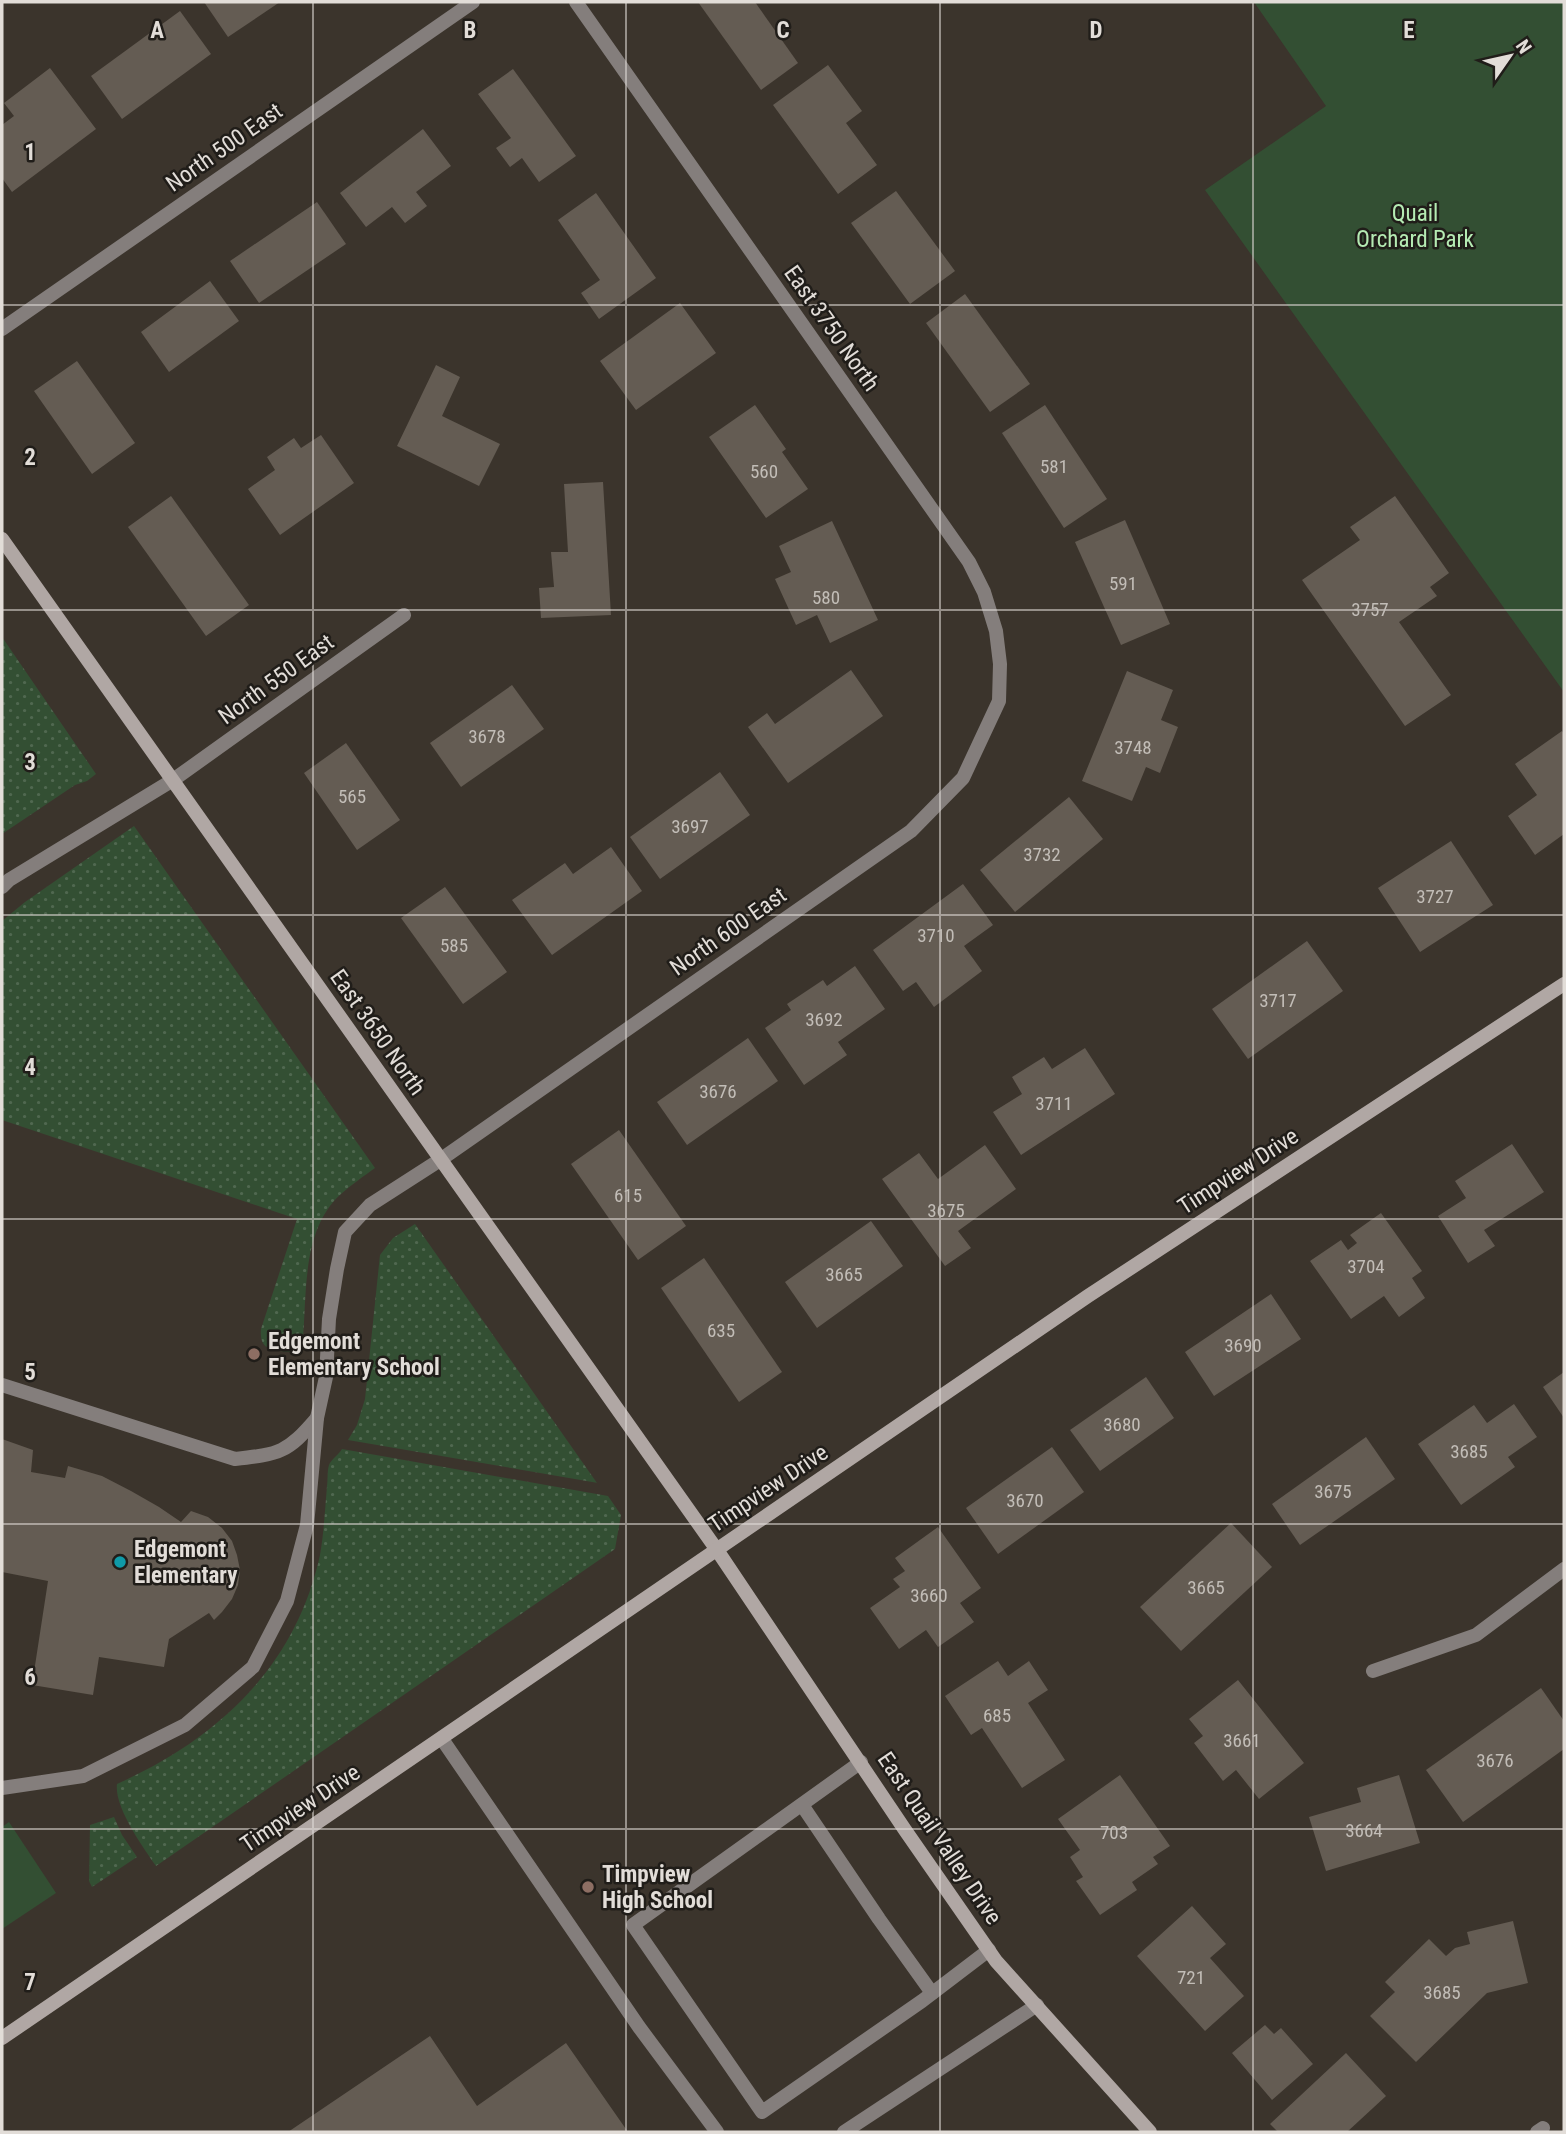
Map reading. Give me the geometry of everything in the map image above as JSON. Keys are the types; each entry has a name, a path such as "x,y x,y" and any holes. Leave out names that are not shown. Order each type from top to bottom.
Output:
{"street":[{"name":"North 500 East","path":"2,330 472,2"},
{"name":"East 3750 North","path":"576,2 969,562 984,592 996,631 1000,664 999,701"},
{"name":"East 3650 North","path":"2,539 717,1550"},
{"name":"North 550 East","path":"2,887 9,880 173,780 404,615"},
{"name":"North 600 East","path":"2,1788 83,1776 185,1725 253,1667 287,1601 307,1525 317,1418 326,1377 330,1319 345,1232 370,1205 440,1160 911,831 963,778 999,701"},
{"name":"Timpview Drive","path":"2,2038 1088,1296 1564,984"},
{"path":"2,1385 235,1459 272,1455 297,1442 317,1418"},
{"name":"East Quail Valley Drive","path":"717,1550 989,1950 1150,2132"},
{"path":"1373,1671 1476,1635 1564,1569"},
{"path":"442,1739 639,2027 718,2132"},
{"path":"861,1762 633,1925 762,2112 989,1950"},
{"path":"802,1805 932,1993"},
{"path":"844,2132 1037,2005"}],"green space":[{"name":"Quail Orchard Park","path":"1254,2 1564,2 1564,692 1205,190 1326,106"},
{"path":"2,637 96,774 2,834"},
{"path":"134,826 375,1168 341,1194 328,1208 319,1225 306,1281 303,1338 291,1352 268,1348 262,1342 261,1329 297,1219 2,1120 2,921"},
{"path":"415,1224 597,1483 348,1440 357,1425 365,1399 380,1255 393,1238"},
{"path":"342,1449 608,1496 621,1515 615,1549 156,1866 125,1815 117,1793 117,1784 188,1745 219,1721 247,1694 272,1664 309,1595 320,1555 328,1467"},
{"path":"114,1817 137,1857 92,1887 89,1881 90,1825"},
{"path":"9,1822 56,1893 2,1929 2,1827"}],"building":[{"path":"204,2 280,2 228,37"},
{"path":"698,2 755,2 798,63 761,90"},
{"path":"180,11 211,54 122,119 91,76"},
{"path":"828,65 862,111 846,123 877,165 838,194 773,105"},
{"path":"50,68 96,129 12,192 2,178 2,125 14,116 4,103"},
{"path":"513,69 576,156 539,182 522,158 510,167 496,148 511,138 478,94"},
{"path":"423,129 451,166 416,192 427,206 405,223 392,207 366,227 340,193"},
{"path":"896,191 955,271 910,304 851,223"},
{"path":"596,193 656,278 599,319 581,293 600,280 558,220"},
{"path":"317,202 346,244 259,303 230,261"},
{"path":"210,281 239,321 169,372 141,332"},
{"path":"965,294 1030,384 990,412 926,323"},
{"path":"680,303 716,353 636,410 600,361"},
{"path":"77,361 135,443 92,474 34,391"},
{"path":"436,365 460,377 442,416 500,444 479,486 397,446"},
{"path":"755,405 786,449 782,452 808,489 766,518 709,437"},
{"path":"1045,405 1107,499 1064,528 1002,433"},
{"path":"321,435 354,483 280,535 248,489 275,470 267,457 294,438 301,448"},
{"path":"603,482 611,615 541,618 539,588 554,587 551,552 568,552 564,484"},
{"path":"171,496 249,605 206,636 128,527"},
{"path":"1395,496 1449,573 1430,587 1437,596 1399,622 1451,695 1405,726 1302,580 1360,540 1350,527"},
{"path":"1125,520 1170,624 1121,645 1075,542"},
{"path":"832,521 878,620 830,643 817,615 796,625 775,579 791,572 779,546"},
{"path":"851,670 883,716 788,783 748,727 767,713 775,724"},
{"path":"1127,671 1173,690 1161,720 1178,727 1160,773 1146,767 1132,801 1082,781"},
{"path":"512,685 544,729 461,787 430,743"},
{"path":"1562,731 1564,834 1535,855 1508,816 1537,795 1515,764"},
{"path":"346,743 400,820 357,850 304,773"},
{"path":"720,772 750,815 660,879 630,837"},
{"path":"1069,797 1103,839 1015,912 980,870"},
{"path":"1451,841 1493,905 1420,952 1378,888"},
{"path":"611,847 642,891 552,955 512,900 565,863 573,874"},
{"path":"963,884 993,925 964,946 982,971 934,1007 916,982 903,991 873,950"},
{"path":"445,887 507,972 463,1004 401,918"},
{"path":"1307,941 1343,991 1248,1059 1212,1009"},
{"path":"855,966 885,1009 838,1042 847,1055 804,1085 765,1028 791,1010 787,1004 823,980 827,986"},
{"path":"748,1038 778,1081 687,1145 657,1102"},
{"path":"1085,1048 1115,1094 1021,1155 993,1112 1022,1094 1012,1077 1044,1057 1052,1069"},
{"path":"619,1130 686,1226 638,1260 571,1164"},
{"path":"1512,1144 1544,1192 1484,1230 1495,1246 1468,1263 1438,1216 1466,1198 1455,1181"},
{"path":"985,1145 1016,1189 958,1231 971,1248 945,1266 882,1179 919,1153 938,1179"},
{"path":"1381,1213 1422,1271 1412,1278 1425,1298 1399,1317 1384,1296 1351,1319 1310,1261 1341,1240 1348,1250 1357,1243 1350,1235"},
{"path":"871,1221 903,1266 817,1328 785,1282"},
{"path":"704,1258 782,1372 739,1402 661,1288"},
{"path":"1271,1294 1301,1339 1214,1396 1185,1352"},
{"path":"1564,1372 1564,1418 1543,1387"},
{"path":"1146,1377 1174,1418 1100,1471 1070,1430"},
{"path":"1514,1404 1537,1437 1508,1457 1515,1467 1461,1505 1418,1444 1474,1405 1487,1423"},
{"path":"1366,1437 1395,1479 1300,1545 1272,1504"},
{"name":"Edgemont Elementary","path":"2,1439 33,1450 31,1472 65,1478 68,1466 102,1476 181,1522 191,1511 208,1517 222,1528 232,1541 237,1555 240,1570 232,1599 214,1620 209,1613 169,1639 164,1667 99,1657 93,1695 32,1685 48,1581 2,1572"},
{"path":"1052,1447 1084,1492 998,1554 966,1508"},
{"path":"1231,1523 1272,1567 1181,1651 1140,1607"},
{"path":"938,1527 981,1588 960,1603 974,1622 938,1647 926,1630 899,1649 870,1608 900,1587 893,1579 905,1571 895,1558"},
{"path":"998,1661 1008,1676 1029,1661 1048,1690 1028,1703 1065,1760 1022,1788 982,1728 971,1735 945,1696"},
{"path":"1238,1680 1304,1763 1259,1799 1236,1770 1223,1781 1194,1743 1203,1736 1189,1719"},
{"path":"1541,1688 1564,1721 1564,1749 1463,1822 1426,1770"},
{"path":"1120,1775 1170,1846 1153,1857 1158,1864 1132,1882 1137,1890 1100,1915 1076,1881 1083,1877 1070,1857 1080,1850 1058,1819"},
{"path":"1399,1775 1420,1843 1326,1871 1309,1817 1361,1802 1357,1788"},
{"path":"1192,1906 1226,1944 1210,1958 1244,1996 1205,2031 1137,1956"},
{"path":"1513,1921 1528,1983 1487,1993 1416,2062 1370,2016 1395,1992 1385,1982 1429,1939 1446,1956 1455,1948 1470,1944 1467,1932"},
{"path":"1265,2025 1274,2034 1281,2028 1313,2064 1272,2100 1232,2053"},
{"path":"430,2036 477,2106 566,2043 628,2132 288,2132"},
{"path":"1346,2053 1386,2096 1347,2132 1278,2132 1270,2124"}],"place":[{"name":"Edgemont Elementary School","path":"254,1354"},
{"name":"Edgemont Elementary","path":"120,1562"},
{"name":"Timpview High School","path":"588,1887"}]}
